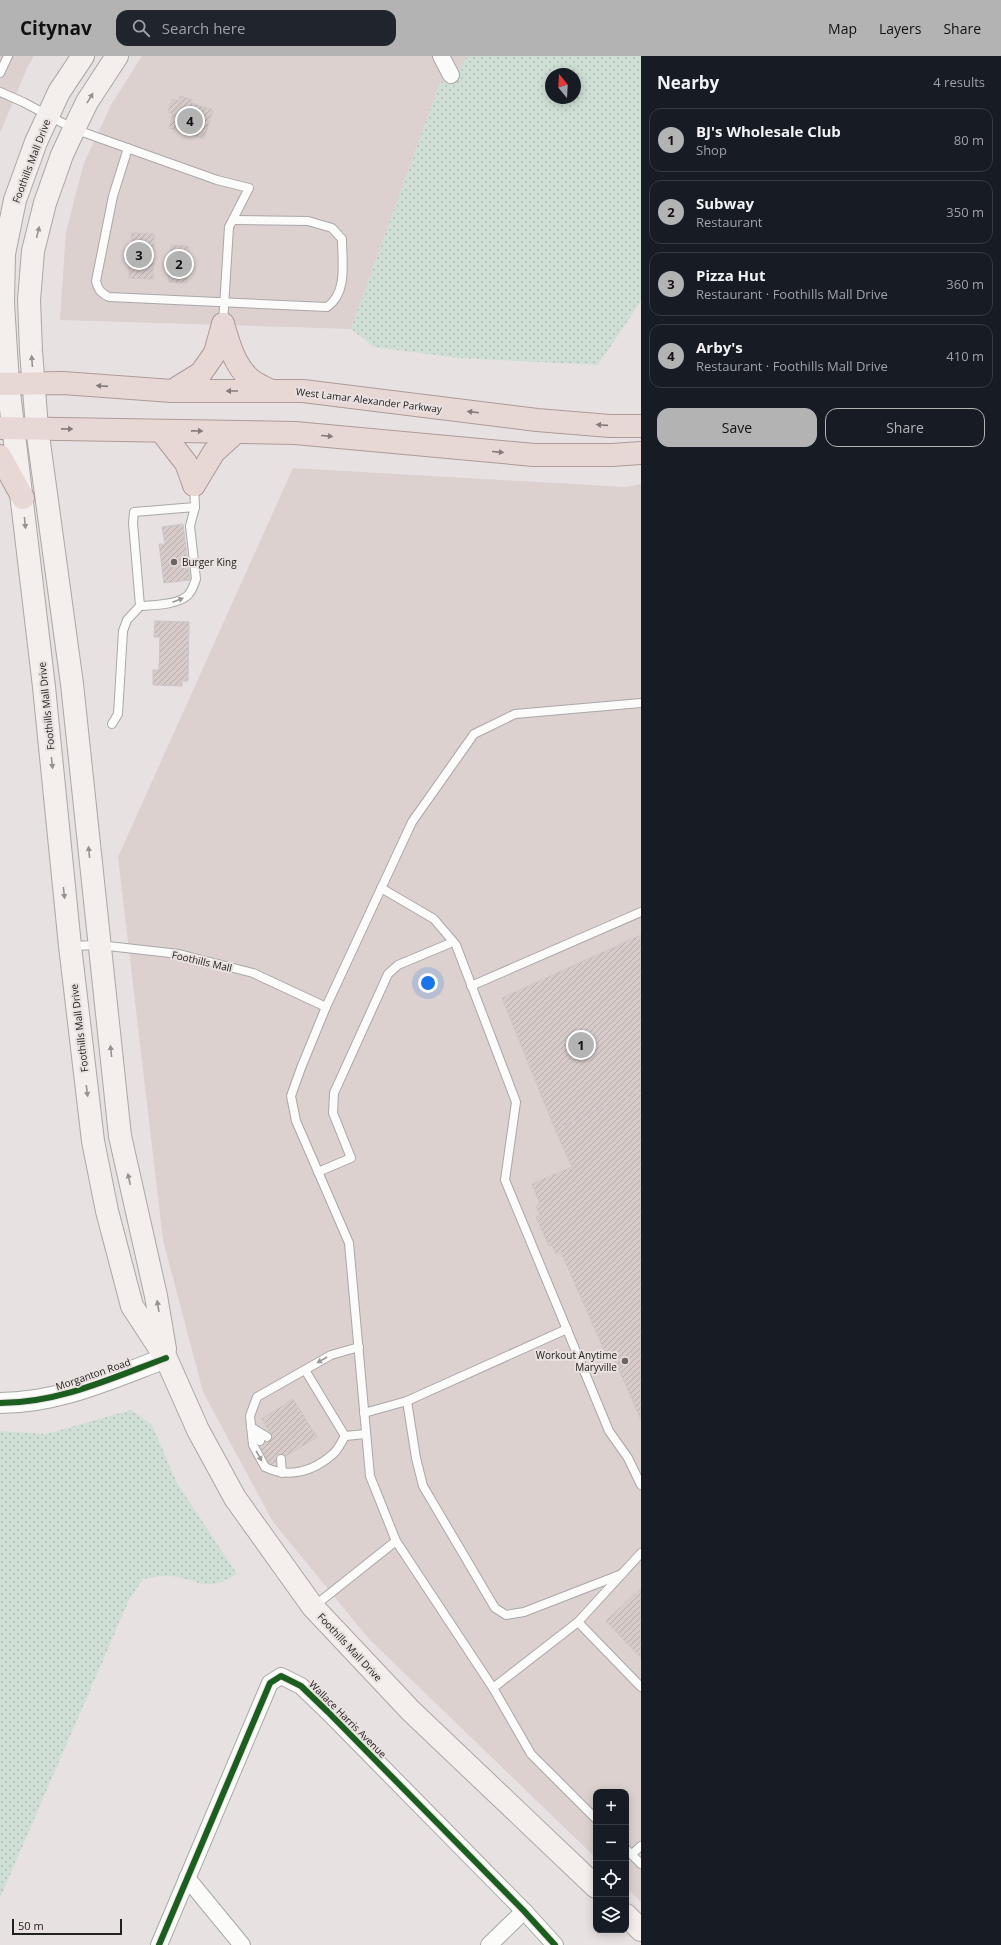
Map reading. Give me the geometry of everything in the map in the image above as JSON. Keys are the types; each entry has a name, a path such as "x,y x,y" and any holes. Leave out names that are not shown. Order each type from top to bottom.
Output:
{"highway":[{"path":"172,391 201,373 215,353 223,324"},
{"path":"223,324 230,350 239,366 250,379 271,391"},
{"name":"West Lamar Alexander Parkway","path":"4,384 33,382 172,391 303,391 537,420 610,426 641,426"},
{"path":"7,428 296,433 534,455 612,455 641,453"},
{"path":"161,431 186,462 194,485"},
{"path":"194,485 214,452 236,432"},
{"path":"0,456 23,498"}],"main road":[{"name":"Foothills Mall Drive","path":"83,56 59,92 48,115 36,142 15,200 4,254 4,384 7,428 23,498 70,946 93,1141 107,1211 132,1306 166,1358 198,1430 235,1498 313,1607 411,1711 593,1884"},
{"name":"Foothills Mall Drive","path":"117,56 87,102 62,155 45,203 33,251 29,300 37,428 72,684 120,1136 156,1296 166,1358"},
{"path":"629,1919 641,1930"}],"street":[{"path":"441,56 451,75"},
{"name":"Morganton Road","path":"0,1403 26,1402 74,1393 166,1358"},
{"name":"Wallace Harris Avenue","path":"159,1945 270,1683 281,1676 301,1686 328,1712 524,1911 555,1945"},
{"path":"187,1878 242,1945"},
{"path":"489,1945 524,1911"}],"lane":[{"path":"0,73 8,56"},
{"path":"0,92 74,129 217,180 249,188 229,228 223,324"},
{"path":"128,148 113,196 96,281 98,289 102,294 109,297 327,307 336,300 341,288 342,239 332,228 308,221 233,220"},
{"path":"112,724 118,714 123,631 127,620 140,606 174,602 187,596 196,579 190,526 195,508 194,485"},
{"path":"140,606 133,523 134,512 195,508"},
{"path":"593,1816 531,1754 493,1688 396,1541 370,1476 349,1243 296,1121 291,1096 326,1007 412,822 474,734 515,714 641,703"},
{"path":"381,888 434,919 456,945 516,1102 505,1180 609,1431 628,1458 641,1485"},
{"path":"471,986 641,912"},
{"path":"318,1172 352,1158 333,1113 334,1093 388,974 398,965 453,942"},
{"name":"Foothills Mall","path":"70,946 99,945 179,954 253,973 326,1007"},
{"path":"364,1413 407,1401 567,1329"},
{"path":"345,1436 334,1453 312,1468 298,1473 282,1473 265,1467 253,1445 250,1416 257,1397 331,1355 359,1346"},
{"path":"305,1370 345,1436"},
{"path":"407,1401 416,1458 423,1486 495,1608 506,1615 524,1612 622,1574"},
{"path":"251,1427 264,1439"},
{"path":"345,1436 366,1434"},
{"path":"277,1462 282,1473"},
{"path":"313,1607 396,1541"},
{"path":"493,1688 578,1622 641,1553"},
{"path":"578,1622 641,1687"},
{"path":"641,1846 629,1852 641,1864"}],"shaded area":[{"path":"0,56 34,56 27,68 0,133"},
{"path":"142,56 467,56 461,68 440,83 351,329 60,320 66,232 84,163 111,105"},
{"path":"467,56 641,56 641,301 598,365 458,358 374,347 351,329 440,83 461,68"},
{"path":"293,468 626,487 641,484 641,1902 629,1890 629,1789 593,1789 593,1855 369,1639 273,1522 203,1392 163,1240 118,857"},
{"path":"131,1410 152,1425 177,1483 237,1574 226,1580 210,1584 204,1584 171,1576 143,1579 129,1600 0,1898 0,1431 46,1434"}],"building":[{"path":"180,96 192,100 191,103 213,110 204,139 169,128 173,114 168,112 172,99 179,101"},
{"path":"132,233 154,234 153,279 129,278 129,261 125,261 125,249 131,249"},
{"path":"171,245 188,246 187,283 168,282"},
{"name":"Burger King","path":"183,524 190,580 164,583 159,544 165,544 162,527"},
{"path":"155,621 189,622 188,681 182,681 182,686 153,685 153,670 159,670 160,637 154,637"},
{"path":"641,935 641,1092 555,1129 502,998"},
{"path":"641,1091 641,1420 613,1356 608,1359 561,1252 556,1254 552,1245 549,1246 536,1217 540,1215 536,1206 540,1204 532,1184 572,1167 555,1129"},
{"path":"293,1399 317,1437 269,1466 255,1444 271,1434 262,1419"},
{"path":"641,1588 641,1658 606,1621"}],"cycle path":[{"path":"0,1403 22,1402 64,1394 105,1381 166,1358"},
{"path":"159,1945 270,1683 281,1676 301,1686 328,1712 524,1911 555,1945"}],"place":[{"name":"Arby's","path":"190,121"},
{"name":"Pizza Hut","path":"139,255"},
{"name":"Subway","path":"179,264"},
{"name":"Burger King","path":"174,562"},
{"name":"BJ's Wholesale Club","path":"581,1045"},
{"name":"Workout Anytime Maryville","path":"625,1361"}]}
